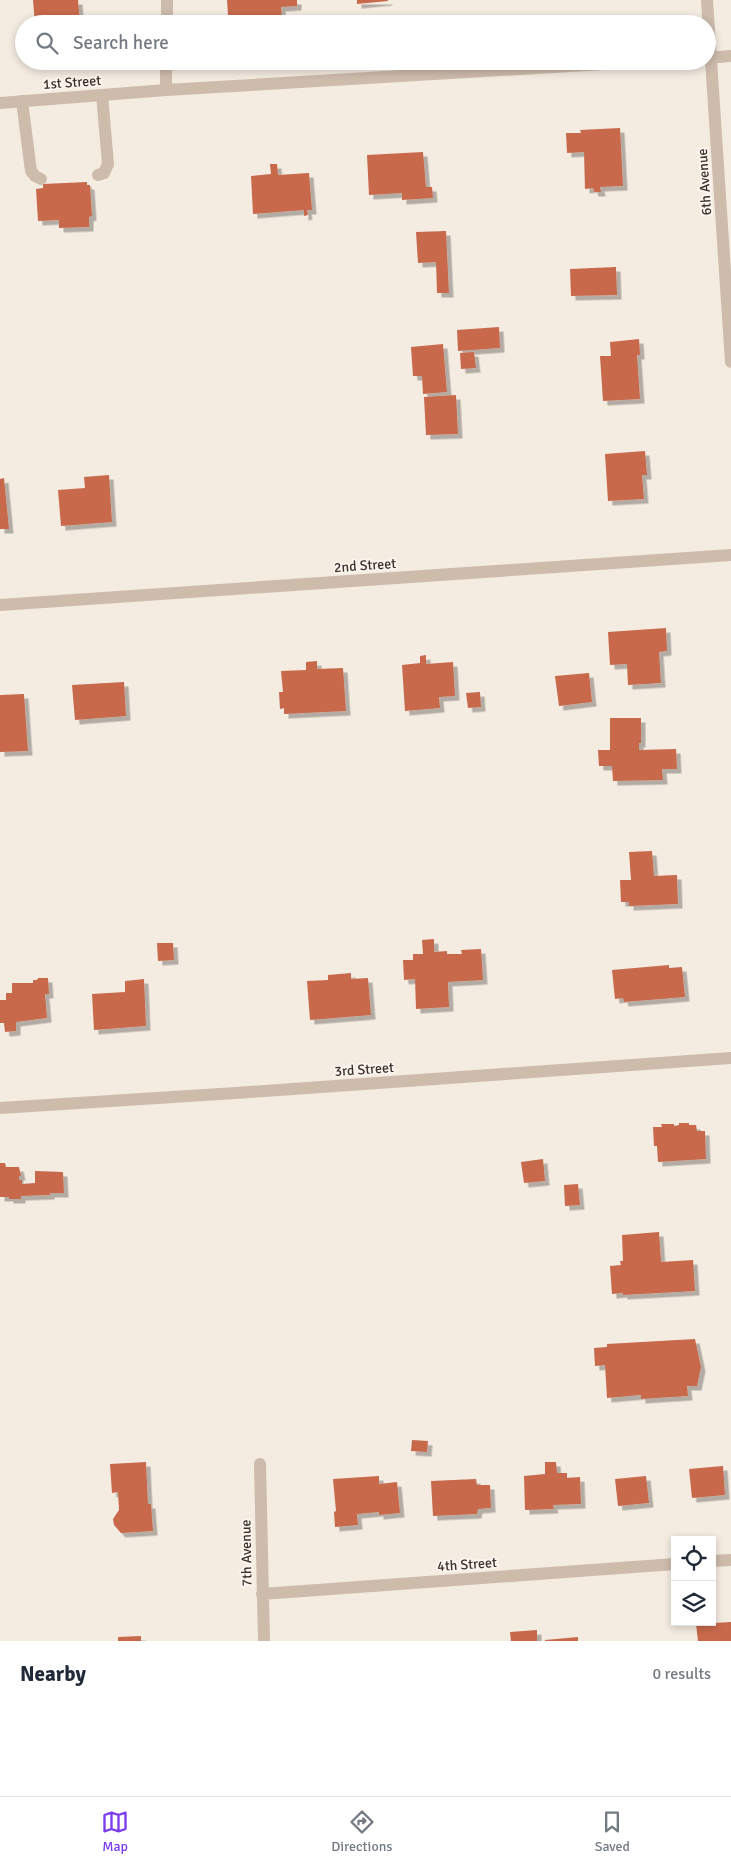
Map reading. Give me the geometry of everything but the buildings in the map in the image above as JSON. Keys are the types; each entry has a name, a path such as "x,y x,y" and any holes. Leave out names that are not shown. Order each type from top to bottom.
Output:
{"street":[{"path":"166,15 167,0"},
{"name":"6th Avenue","path":"707,0 708,15"},
{"path":"716,57 731,56"},
{"path":"166,70 166,90"},
{"name":"1st Street","path":"0,103 166,90 503,70"},
{"name":"6th Avenue","path":"710,70 731,362"},
{"path":"98,176 104,173 108,164 102,95"},
{"path":"22,101 31,171 35,176 41,178"},
{"name":"2nd Street","path":"0,605 731,555"},
{"name":"3rd Street","path":"0,1108 731,1058"},
{"name":"7th Avenue","path":"260,1464 264,1641"},
{"path":"716,1561 731,1560"},
{"name":"4th Street","path":"262,1594 671,1564"}]}
